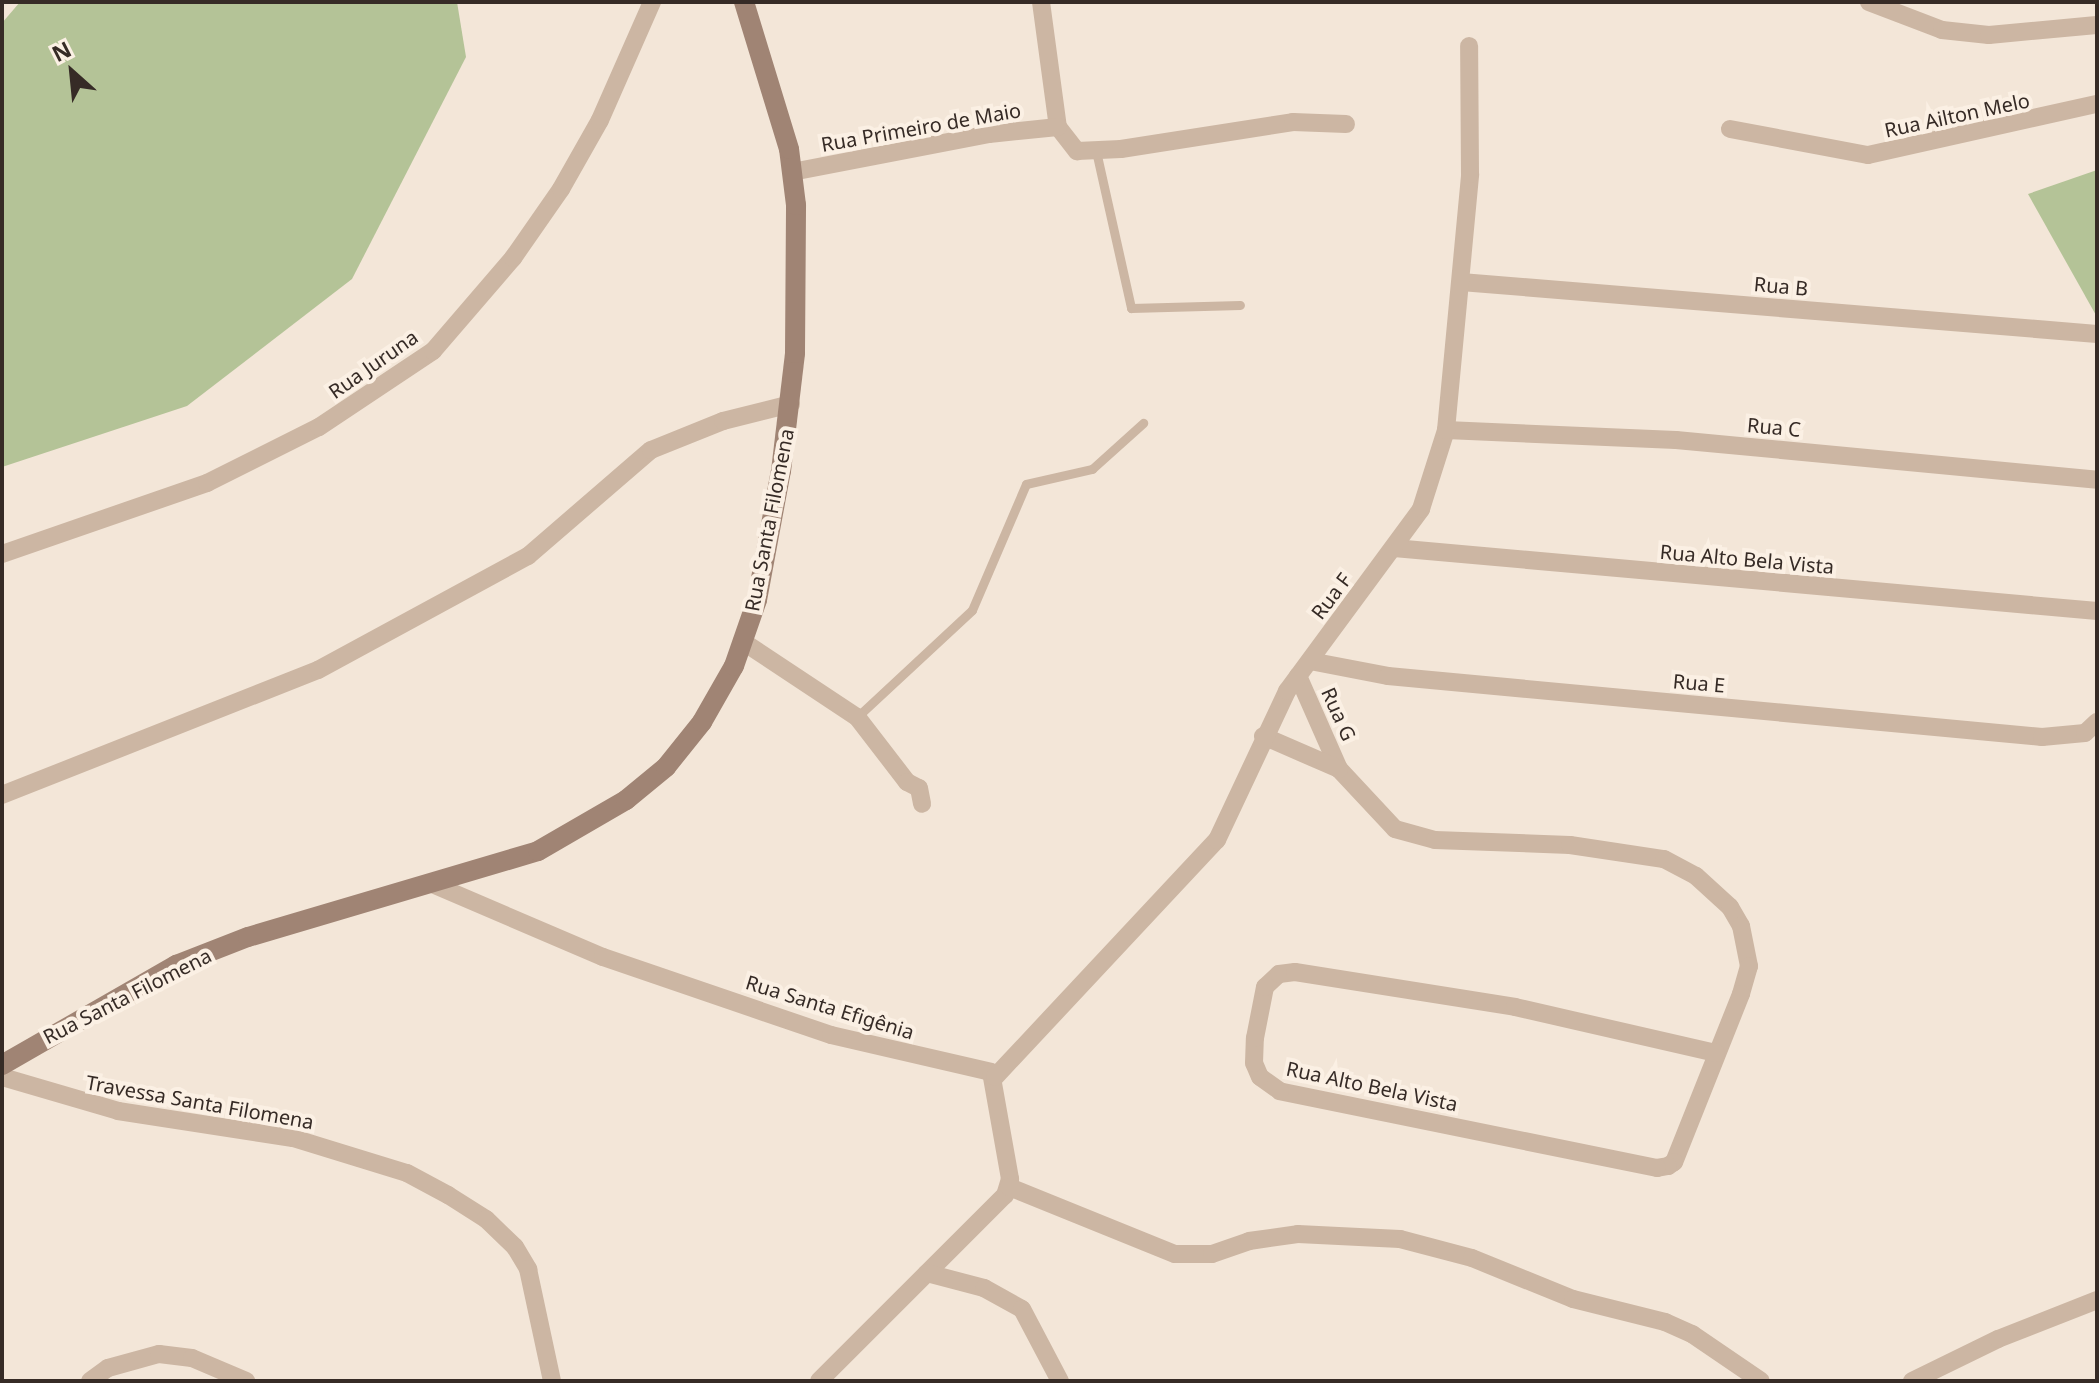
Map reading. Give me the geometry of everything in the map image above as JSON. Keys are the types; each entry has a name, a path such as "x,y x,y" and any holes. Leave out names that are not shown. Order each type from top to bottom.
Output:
{"main road":[{"name":"Rua Santa Filomena","path":"2,1065 176,965 248,937 538,851 626,800 666,767 702,722 742,641 757,600 791,404 796,301 792,172 779,111 744,2"}],"street":[{"name":"Rua Juruna","path":"2,554 207,483 319,427 397,380 433,351 513,258 561,189 606,109 652,2"},
{"path":"1041,2 1058,127 1077,151 1096,151 1293,122 1346,124"},
{"path":"1869,2 1942,30 1989,35 2097,26"},
{"name":"Rua F","path":"995,1077 1217,840 1263,736 1304,668 1421,509 1446,430 1470,174 1469,46"},
{"name":"Rua Ailton Melo","path":"1730,129 1868,155 2097,104"},
{"name":"Rua Primeiro de Maio","path":"792,172 989,134 1058,127"},
{"name":"Rua B","path":"1461,282 2097,334"},
{"path":"2,795 318,670 528,556 651,450 723,421 791,404"},
{"name":"Rua C","path":"1446,430 1676,440 2097,480"},
{"name":"Rua Alto Bela Vista","path":"1394,548 2097,611"},
{"path":"742,641 857,717 907,782 919,788 922,804"},
{"name":"Rua E","path":"1304,668 2042,737 2091,728"},
{"name":"Rua G","path":"1304,668 1339,769"},
{"path":"1263,736 1339,769"},
{"name":"Rua Alto Bela Vista","path":"1339,769 1375,812 1410,836 1626,851 1664,859 1696,876 1716,892 1741,926 1749,966 1716,1053 1674,1162 1657,1168 1280,1091 1260,1077 1254,1063 1265,987 1279,974 1295,972 1515,1007 1716,1053"},
{"name":"Rua Santa Efigênia","path":"430,883 603,957 831,1035 987,1070 995,1077"},
{"name":"Travessa Santa Filomena","path":"2,1077 118,1111 293,1138 407,1173 448,1195 486,1219 515,1247 528,1269 552,1381"},
{"path":"995,1077 1009,1187"},
{"path":"819,1381 1009,1187"},
{"path":"1009,1187 1175,1254 1212,1254 1249,1241 1298,1234 1400,1239 1472,1258 1573,1299 1665,1322 1718,1350 1761,1381"},
{"path":"927,1273 984,1288 1022,1309 1060,1381"},
{"path":"1912,1381 1998,1339 2097,1300"},
{"path":"90,1381 108,1368 159,1354 192,1358 246,1381"}],"lane":[{"path":"1096,151 1131,308 1240,305"},
{"path":"857,717 972,610 1026,484 1092,469 1143,423"}],"green space":[{"path":"20,2 457,2 466,57 352,279 187,406 2,467 2,23"},
{"path":"2097,170 2097,317 2028,194"}]}
